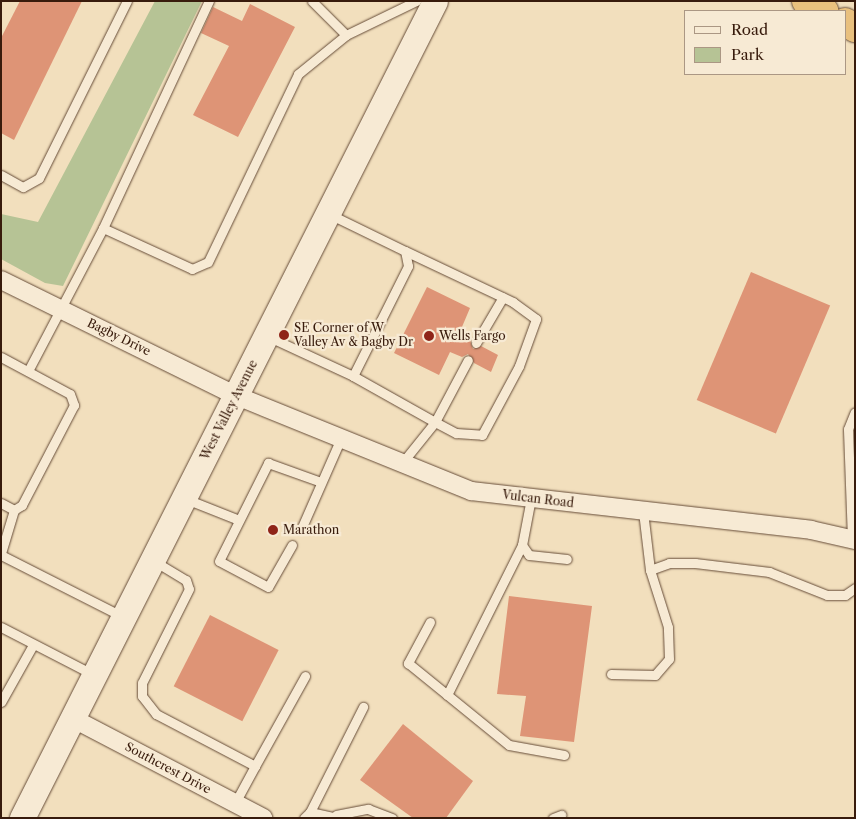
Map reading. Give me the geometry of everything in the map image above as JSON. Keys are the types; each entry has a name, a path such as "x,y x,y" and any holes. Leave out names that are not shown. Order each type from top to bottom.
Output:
{"highway":[{"path":"806,1 822,10"}],"street":[{"name":"West Valley Avenue","path":"22,818 435,1"},
{"name":"Bagby Drive","path":"1,280 237,396"},
{"name":"Vulcan Road","path":"237,396 471,491 643,511 854,539"},
{"name":"Southcrest Drive","path":"72,718 263,818"}],"lane":[{"path":"1,175 23,187 39,178 127,1"},
{"path":"28,371 103,228 209,1"},
{"path":"312,1 346,35"},
{"path":"103,228 192,269 208,262 298,74 346,35 416,1"},
{"path":"267,336 353,376 456,433 482,435 519,366 536,319 503,297 328,214"},
{"path":"353,376 408,266 404,251"},
{"path":"476,344 503,297"},
{"path":"1,357 70,394 74,405 22,505 14,510 1,554 123,617"},
{"path":"402,462 434,422 468,360"},
{"path":"854,539 848,429 855,412"},
{"path":"302,527 341,438"},
{"path":"292,545 268,587 219,561 268,463 321,482"},
{"path":"184,498 239,520"},
{"path":"447,695 522,545 531,498"},
{"path":"1,503 14,510"},
{"path":"611,674 655,675 669,659 668,627 650,570 643,511"},
{"path":"522,545 529,554 567,559"},
{"path":"152,560 186,580 190,589 142,683 146,706 254,766"},
{"path":"650,570 669,563 695,563 769,572 827,595 845,595 855,588"},
{"path":"430,622 408,663 509,745 564,755"},
{"path":"1,627 94,675"},
{"path":"1,702 33,645"},
{"path":"235,803 305,676"},
{"path":"363,707 307,815 337,816 368,809 392,818"}],"green space":[{"path":"155,1 202,1 63,286 45,283 1,259 1,214 38,222"}],"building":[{"path":"20,1 82,1 14,140 1,133 1,38"},
{"path":"250,4 295,27 238,137 193,115 229,46 201,33 213,7 242,21"},
{"path":"751,272 830,306 776,434 697,400"},
{"path":"427,287 470,308 459,334 470,340 473,349 481,346 498,355 491,372 474,363 468,354 462,357 450,352 439,375 394,353"},
{"path":"509,596 592,606 574,742 520,736 526,696 497,694"},
{"path":"210,615 279,650 242,721 174,686"},
{"path":"403,724 473,781 446,818 413,818 360,780"}],"place":[{"name":"SE Corner of W Valley Av & Bagby Dr","path":"284,335"},
{"name":"Wells Fargo","path":"429,336"},
{"name":"Marathon","path":"273,530"}]}
